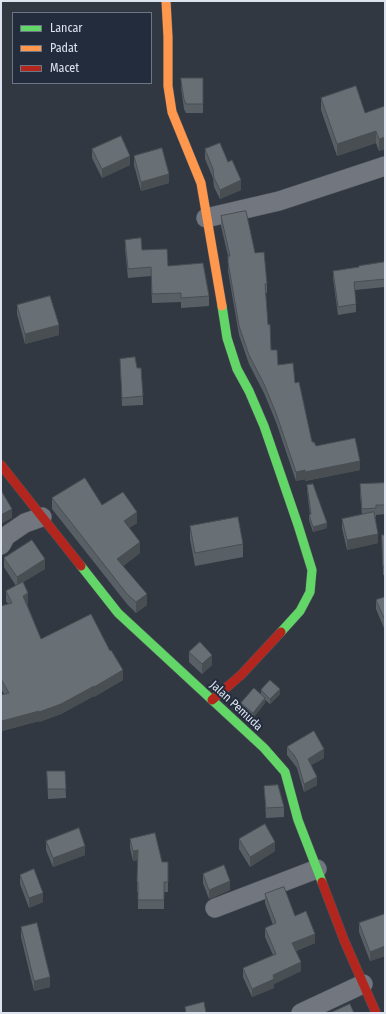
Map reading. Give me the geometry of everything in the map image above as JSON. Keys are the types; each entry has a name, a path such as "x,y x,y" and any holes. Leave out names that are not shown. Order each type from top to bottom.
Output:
{"street":[{"path":"166,1 168,86 172,112 201,183 227,338 237,369 249,391 264,426 312,570 310,592 300,611 241,675 212,700"},
{"path":"206,218 279,201 385,166"},
{"name":"Jalan Pemuda","path":"1,465 118,613 264,748 284,772 298,820 344,940 376,1013"},
{"path":"1,545 6,536 25,523 42,517"},
{"path":"215,908 317,869"},
{"path":"301,1013 363,984"}],"building":[{"path":"181,78 203,78 203,104 186,104"},
{"path":"356,86 365,113 385,106 385,137 379,139 376,131 337,144 321,98"},
{"path":"121,136 130,156 102,169 92,149"},
{"path":"220,143 228,162 232,160 241,180 220,190 214,178 213,169 205,149"},
{"path":"162,148 169,174 141,182 134,156"},
{"path":"246,211 255,253 264,252 267,284 265,284 268,325 270,324 271,350 277,350 278,365 293,363 295,383 299,382 312,442 314,442 316,446 355,438 360,461 305,472 305,470 296,472 276,413 264,384 249,355 239,326 228,262 228,256 230,256 221,216"},
{"path":"141,238 142,250 167,249 168,266 203,263 209,296 181,298 181,293 152,294 151,267 128,269 125,240"},
{"path":"385,262 385,279 354,282 356,304 338,307 333,271"},
{"path":"50,296 59,325 25,334 17,305"},
{"path":"135,357 137,368 141,368 143,396 122,398 120,359"},
{"path":"85,478 102,505 123,492 137,512 124,521 140,542 117,559 147,594 136,602 127,594 52,498"},
{"path":"385,483 385,505 376,505 376,508 362,509 360,484"},
{"path":"313,484 327,523 313,527 309,515 311,514 307,485"},
{"path":"1,490 12,509 1,515"},
{"path":"374,512 378,534 347,540 342,519"},
{"path":"238,517 243,544 195,553 190,526"},
{"path":"382,535 385,535 385,565 383,566"},
{"path":"32,540 45,559 17,577 4,558"},
{"path":"23,582 28,593 23,596 41,639 91,614 110,651 111,650 123,670 61,704 39,712 2,721 1,695 9,693 1,679 1,606 12,603 6,591"},
{"path":"385,597 385,618 384,618 376,600"},
{"path":"200,642 212,655 202,664 189,652"},
{"path":"270,680 280,689 270,699 261,690"},
{"path":"254,688 265,698 253,713 241,703"},
{"path":"314,731 324,749 308,759 317,777 304,784 297,760 287,747"},
{"path":"47,771 65,771 66,789 48,789"},
{"path":"278,785 284,807 266,808 264,786"},
{"path":"265,824 275,842 250,857 239,839"},
{"path":"79,828 85,846 53,858 46,841"},
{"path":"155,833 162,862 168,862 168,882 164,882 164,900 138,900 138,850 133,851 130,839"},
{"path":"224,865 230,881 209,890 203,874"},
{"path":"34,869 43,893 29,898 20,875"},
{"path":"284,887 295,916 306,911 315,934 292,943 301,962 273,975 274,979 252,989 243,968 276,954 265,928 276,923 265,894"},
{"path":"385,914 385,946 370,952 359,923"},
{"path":"37,923 50,977 34,981 21,927"},
{"path":"204,1002 206,1013 186,1013 185,1007"},
{"path":"350,1004 354,1013 330,1013"}],"traffic: fast":[{"path":"222,306 227,338 237,369 249,391 264,426 312,570 310,592 300,611 281,632"},
{"path":"81,566 118,613 264,748 285,772 298,820 322,882"}],"traffic: slow":[{"path":"166,1 168,86 172,112 201,183 222,306"}],"traffic: jam":[{"path":"1,465 81,566"},
{"path":"212,700 241,675 281,632"},
{"path":"322,882 344,940 376,1013"}]}
